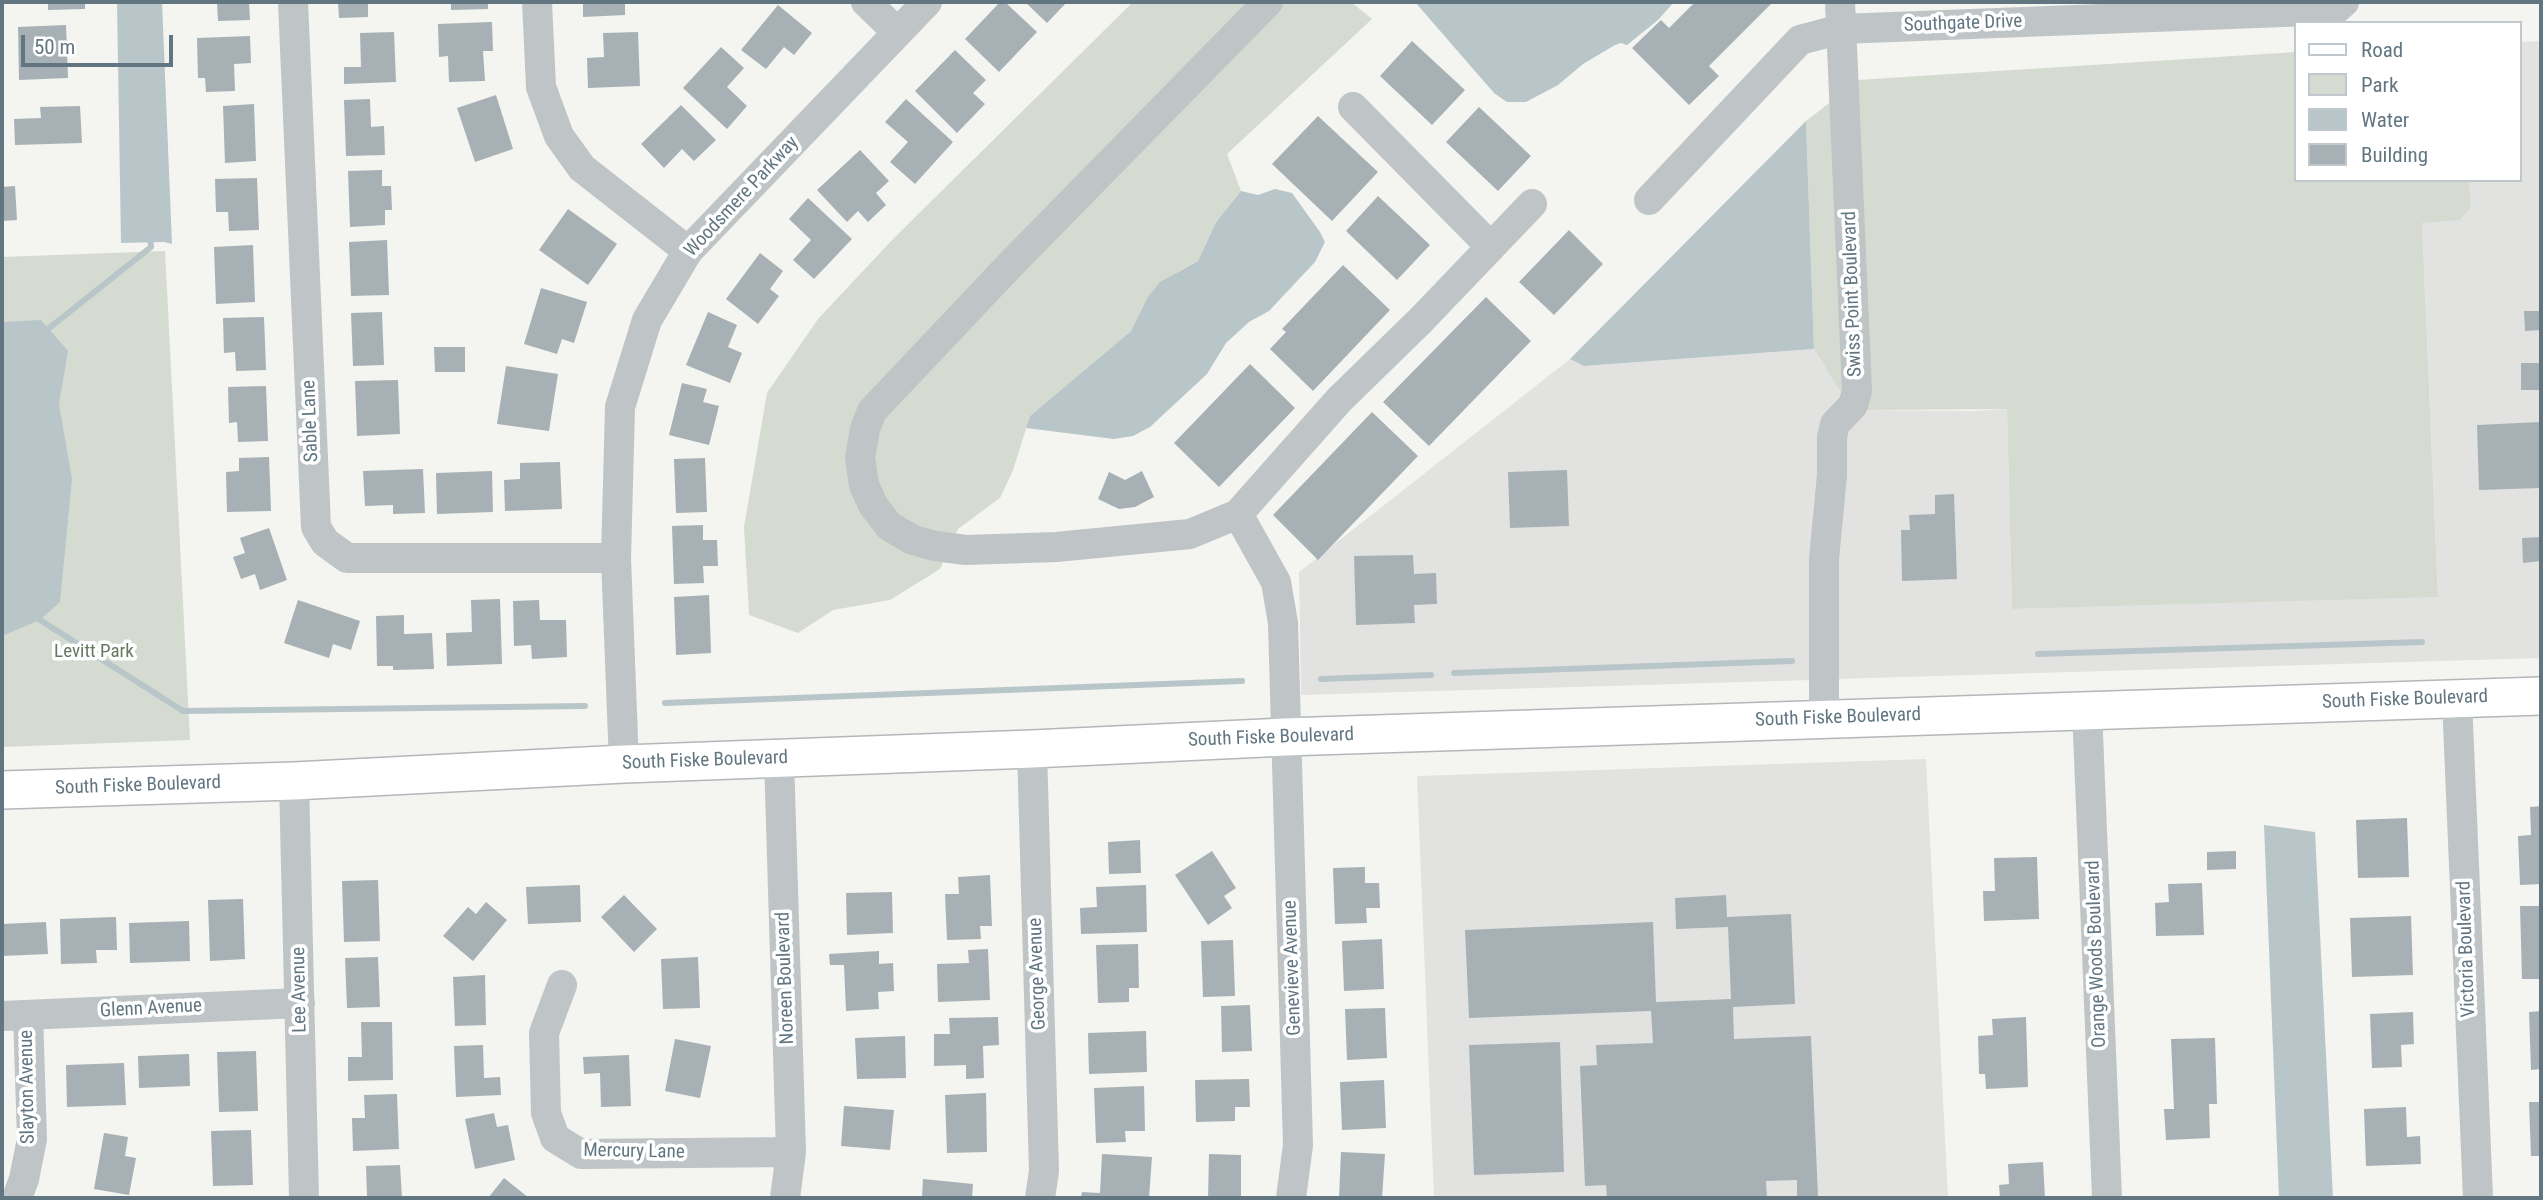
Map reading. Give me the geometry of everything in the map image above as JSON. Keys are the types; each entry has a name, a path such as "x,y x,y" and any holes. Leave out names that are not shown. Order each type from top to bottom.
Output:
{"main road":[{"name":"South Fiske Boulevard","path":"2,790 294,781 624,764 1285,737 2541,696"}],"street":[{"name":"Sable Lane","path":"293,2 316,527 325,542 347,558 616,558"},
{"path":"537,2 541,87 559,136 582,168 688,251"},
{"path":"866,2 897,32"},
{"name":"Woodsmere Parkway","path":"624,764 616,558 620,407 647,320 688,251 927,2"},
{"path":"1268,2 1021,253 872,411 865,429 860,458 864,485 873,505 889,526 913,540 934,546 966,550 1056,547 1190,534 1238,513 1339,400 1421,320 1532,204"},
{"name":"Southgate Drive","path":"1649,200 1800,40 1841,15 2335,9 2344,2"},
{"name":"Swiss Point Boulevard","path":"1824,719 1824,559 1832,475 1832,437 1835,424 1853,405 1857,391 1841,15"},
{"path":"1353,107 1491,247"},
{"name":"Genevieve Avenue","path":"1238,513 1276,582 1283,623 1298,1145 1291,1198"},
{"name":"Victoria Boulevard","path":"2457,699 2478,1198"},
{"name":"Orange Woods Boulevard","path":"2087,709 2107,1198"},
{"name":"George Avenue","path":"1032,749 1044,1171 1040,1198"},
{"name":"Noreen Boulevard","path":"779,758 791,1153 785,1198"},
{"name":"Lee Avenue","path":"294,781 304,1198"},
{"name":"Mercury Lane","path":"562,985 544,1033 546,1113 555,1138 581,1154 791,1153"},
{"name":"Glenn Avenue","path":"15,1015 300,1003"},
{"name":"Slayton Avenue","path":"15,1015 32,1139 24,1179 16,1198"}],"shaded area":[{"path":"2541,41 2541,658 1836,679 1836,559 1844,438 1863,410 2007,409 2012,609 2438,596 2422,222 2471,208 2469,182 2522,182 2522,42"},
{"path":"1814,349 1843,396 1812,680 1301,695 1299,572 1570,359 1584,366"},
{"path":"1926,759 1948,1198 1434,1198 1417,776"}],"green space":[{"path":"1133,2 1253,2 863,404 852,486 945,558 940,569 890,600 833,610 798,633 749,615 744,527 767,393 818,319 894,238"},
{"path":"1284,2 1351,2 1372,19 1227,154 1241,191 1216,222 1198,261 1179,271 1147,298 1131,331 1030,416 1013,470 1000,498 958,529 954,538 937,536 897,519 883,500 872,458 883,416 1021,270"},
{"path":"2294,52 2294,182 2469,182 2471,208 2459,220 2422,223 2438,597 2012,609 2007,409 1863,410 1857,80"},
{"path":"1833,100 1843,396 1814,349 1806,121"},
{"name":"Levitt Park","path":"165,251 190,740 2,747 2,257"}],"water":[{"path":"117,2 162,2 172,244 121,243"},
{"path":"1415,2 1674,2 1658,20 1627,45 1615,45 1583,64 1558,85 1526,102 1507,102 1494,93"},
{"path":"1806,121 1814,349 1584,366 1570,359"},
{"path":"1275,189 1292,193 1325,242 1315,262 1269,311 1249,322 1226,343 1207,374 1150,427 1133,436 1114,439 1026,428 1030,416 1131,331 1147,298 1160,282 1198,261 1216,222 1241,191 1258,195"},
{"path":"41,320 68,351 59,404 72,479 60,602 40,620 2,636 2,322"},
{"path":"2264,825 2315,832 2333,1198 2279,1198"}],"building":[{"path":"48,2 85,2 85,9 48,10"},
{"path":"212,2 249,2 250,20 218,21 217,4"},
{"path":"338,2 368,2 368,17 339,18"},
{"path":"451,2 488,2 488,9 451,10"},
{"path":"583,2 625,2 625,15 583,17"},
{"path":"1000,2 1005,2 1037,32 999,72 965,39"},
{"path":"1025,2 1067,2 1047,23"},
{"path":"1695,2 1773,2 1709,66 1719,76 1689,105 1632,48 1661,20 1669,28"},
{"path":"778,5 812,33 794,55 784,47 766,69 741,50"},
{"path":"492,22 493,51 483,51 485,81 449,82 448,56 439,57 438,24"},
{"path":"66,25 68,78 19,80 18,27"},
{"path":"394,32 396,82 344,84 344,67 361,67 360,33"},
{"path":"638,32 640,86 588,88 587,58 604,57 603,33"},
{"path":"250,36 251,63 234,64 235,91 206,92 205,78 198,78 197,38"},
{"path":"1412,41 1465,90 1432,125 1380,76"},
{"path":"721,47 744,68 727,87 747,106 727,129 683,88"},
{"path":"955,50 986,80 973,93 985,104 957,133 915,91"},
{"path":"496,95 513,149 475,162 457,108"},
{"path":"370,99 371,127 384,126 385,155 346,156 344,100"},
{"path":"906,99 953,142 915,184 890,162 908,142 885,122"},
{"path":"254,104 256,161 225,163 223,106"},
{"path":"681,105 716,140 694,161 682,149 664,168 641,144"},
{"path":"80,106 82,143 15,145 14,119 41,118 40,107"},
{"path":"1479,107 1531,156 1498,191 1446,142"},
{"path":"1318,116 1378,172 1332,221 1272,164"},
{"path":"860,150 889,181 876,193 886,205 868,222 858,211 847,222 817,190"},
{"path":"382,170 382,186 391,186 392,210 385,210 385,225 350,227 348,171"},
{"path":"257,178 259,230 229,231 228,212 216,212 215,179"},
{"path":"15,186 17,220 2,221 2,187"},
{"path":"1378,196 1430,245 1397,280 1346,231"},
{"path":"808,198 852,239 814,279 793,260 811,240 789,219"},
{"path":"568,209 617,244 588,285 539,250"},
{"path":"1569,230 1603,264 1554,315 1519,282"},
{"path":"387,240 389,295 351,296 349,242"},
{"path":"253,245 255,302 216,304 214,247"},
{"path":"760,253 783,271 770,289 779,296 758,324 726,299"},
{"path":"1343,265 1390,310 1313,391 1270,349 1286,332 1282,329"},
{"path":"541,288 587,302 574,343 562,339 557,354 524,344"},
{"path":"1486,297 1531,341 1429,446 1383,402"},
{"path":"2524,311 2541,311 2541,330 2525,331"},
{"path":"382,312 384,365 353,366 351,313"},
{"path":"708,312 737,325 728,347 742,353 730,383 686,365"},
{"path":"264,317 266,370 236,371 235,352 224,353 223,318"},
{"path":"434,347 465,347 465,372 435,372"},
{"path":"2521,363 2541,363 2541,390 2521,390"},
{"path":"1250,364 1295,408 1219,487 1174,443"},
{"path":"506,366 558,374 549,431 497,424"},
{"path":"398,380 400,434 357,436 355,381"},
{"path":"682,383 707,389 703,402 719,406 709,445 669,435"},
{"path":"266,386 268,441 238,442 237,422 229,423 228,387"},
{"path":"1372,412 1418,456 1318,560 1273,515"},
{"path":"2541,422 2541,488 2479,490 2477,425"},
{"path":"269,457 271,511 227,512 226,472 239,471 239,458"},
{"path":"705,458 707,512 676,513 674,459"},
{"path":"560,462 562,509 505,511 504,480 520,479 520,463"},
{"path":"423,469 425,513 393,514 393,505 365,506 363,471"},
{"path":"1567,470 1569,526 1510,528 1508,472"},
{"path":"492,471 493,512 437,514 436,473"},
{"path":"1142,471 1154,497 1135,507 1119,509 1098,499 1109,472 1125,480"},
{"path":"1954,494 1957,579 1902,581 1901,530 1910,530 1909,515 1935,514 1935,495"},
{"path":"703,525 703,540 717,540 718,566 703,566 704,583 674,584 672,526"},
{"path":"269,528 287,580 260,590 255,574 241,579 233,557 245,553 240,538"},
{"path":"2541,537 2541,561 2523,563 2522,538"},
{"path":"1413,555 1414,574 1436,573 1437,604 1414,605 1415,623 1356,625 1354,556"},
{"path":"709,595 711,653 676,655 674,597"},
{"path":"500,599 502,664 447,666 446,633 472,632 471,600"},
{"path":"298,600 360,621 351,650 333,644 329,658 284,643"},
{"path":"539,600 540,620 566,620 567,657 532,659 531,645 514,646 513,601"},
{"path":"404,615 404,634 432,633 434,669 393,670 393,666 377,666 376,616"},
{"path":"2541,806 2541,884 2520,885 2518,836 2531,835 2530,807"},
{"path":"2407,818 2409,877 2358,878 2356,820"},
{"path":"1140,840 1141,873 1109,874 1108,842"},
{"path":"1212,851 1236,888 1224,896 1232,908 1208,925 1175,875"},
{"path":"2236,851 2236,869 2207,870 2207,852"},
{"path":"2037,857 2039,919 1984,921 1983,891 1995,891 1994,858"},
{"path":"1365,867 1365,883 1379,883 1380,908 1366,908 1367,923 1335,924 1333,868"},
{"path":"990,875 992,926 980,926 981,939 947,940 945,894 959,894 958,877"},
{"path":"378,880 380,941 344,942 342,881"},
{"path":"2202,883 2204,935 2156,936 2155,903 2169,902 2168,884"},
{"path":"580,885 581,922 528,924 526,887"},
{"path":"1146,885 1147,932 1081,934 1080,908 1097,907 1096,887"},
{"path":"892,892 893,933 847,935 846,893"},
{"path":"624,895 657,929 634,952 601,917"},
{"path":"1726,895 1727,917 1791,914 1795,1004 1733,1007 1734,1039 1811,1036 1818,1197 1797,1197 1797,1180 1766,1181 1767,1198 1607,1198 1606,1185 1585,1186 1580,1066 1597,1065 1596,1045 1653,1043 1651,1011 1469,1018 1465,930 1653,922 1656,1002 1731,999 1728,927 1676,929 1675,898"},
{"path":"243,899 245,959 210,961 208,900"},
{"path":"486,902 507,920 473,961 443,936 468,907 476,914"},
{"path":"2520,906 2541,906 2541,979 2522,979"},
{"path":"2411,916 2413,975 2352,977 2350,918"},
{"path":"116,917 117,950 96,950 97,963 61,964 60,919"},
{"path":"189,921 190,961 130,963 129,923"},
{"path":"46,922 48,954 2,956 2,924"},
{"path":"1382,939 1384,989 1344,991 1342,941"},
{"path":"1233,940 1235,996 1203,997 1201,941"},
{"path":"1138,944 1139,988 1129,988 1129,1002 1098,1003 1096,945"},
{"path":"988,949 990,1000 938,1002 937,964 969,963 968,950"},
{"path":"879,951 879,964 893,963 894,991 878,992 879,1009 846,1011 844,965 830,965 829,954"},
{"path":"378,957 380,1007 347,1008 345,958"},
{"path":"698,957 700,1008 663,1009 661,959"},
{"path":"485,975 486,1025 455,1026 453,977"},
{"path":"1250,1005 1252,1051 1222,1052 1221,1006"},
{"path":"1385,1008 1387,1058 1347,1060 1345,1009"},
{"path":"2541,1011 2541,1069 2531,1070 2529,1012"},
{"path":"2413,1012 2414,1044 2401,1045 2402,1067 2372,1068 2370,1014"},
{"path":"998,1017 999,1045 983,1046 984,1078 966,1079 966,1065 934,1066 934,1034 950,1034 949,1018"},
{"path":"2026,1017 2028,1087 1986,1089 1985,1074 1979,1074 1978,1036 1993,1035 1992,1019"},
{"path":"361,1022 392,1022 393,1080 348,1081 348,1057 362,1057"},
{"path":"1146,1031 1147,1072 1089,1074 1088,1033"},
{"path":"905,1036 906,1078 857,1079 855,1038"},
{"path":"2215,1038 2217,1104 2209,1104 2210,1138 2166,1140 2164,1109 2174,1109 2171,1039"},
{"path":"675,1039 711,1046 700,1098 665,1091"},
{"path":"1560,1042 1564,1172 1474,1175 1469,1045"},
{"path":"483,1045 484,1078 500,1077 501,1095 456,1097 454,1046"},
{"path":"256,1051 258,1111 219,1112 217,1052"},
{"path":"189,1054 190,1086 139,1088 138,1056"},
{"path":"629,1055 631,1106 601,1107 600,1073 584,1074 583,1057"},
{"path":"124,1063 126,1105 67,1107 66,1065"},
{"path":"1249,1079 1250,1107 1235,1107 1235,1121 1196,1122 1195,1080"},
{"path":"1384,1080 1386,1128 1342,1130 1340,1082"},
{"path":"1144,1086 1145,1131 1125,1131 1126,1142 1096,1143 1094,1088"},
{"path":"986,1093 987,1152 947,1153 945,1095"},
{"path":"397,1094 399,1149 353,1151 352,1118 365,1118 364,1095"},
{"path":"2529,1102 2541,1102 2541,1156 2531,1156"},
{"path":"844,1106 894,1110 890,1150 841,1146"},
{"path":"2406,1107 2407,1137 2420,1136 2421,1164 2366,1166 2364,1109"},
{"path":"494,1113 497,1127 508,1125 515,1160 475,1169 465,1119"},
{"path":"251,1130 253,1185 213,1186 211,1131"},
{"path":"104,1133 128,1137 125,1156 136,1158 129,1195 94,1189"},
{"path":"1341,1152 1385,1154 1382,1198 1339,1198"},
{"path":"1102,1154 1152,1157 1149,1198 1081,1198 1082,1192 1100,1193"},
{"path":"1209,1154 1241,1155 1241,1198 1208,1198"},
{"path":"2043,1162 2045,1198 2000,1198 1999,1185 2009,1184 2008,1164"},
{"path":"400,1165 402,1198 354,1198 367,1196 366,1166"},
{"path":"504,1178 529,1198 488,1198"},
{"path":"923,1179 973,1184 972,1198 922,1198"}],"waterway":[{"path":"48,329 151,247 150,236"},
{"path":"40,620 183,711 585,706"},
{"path":"2038,654 2422,642"},
{"path":"1454,673 1792,661"},
{"path":"1321,679 1431,675"},
{"path":"665,703 1242,681"}]}
